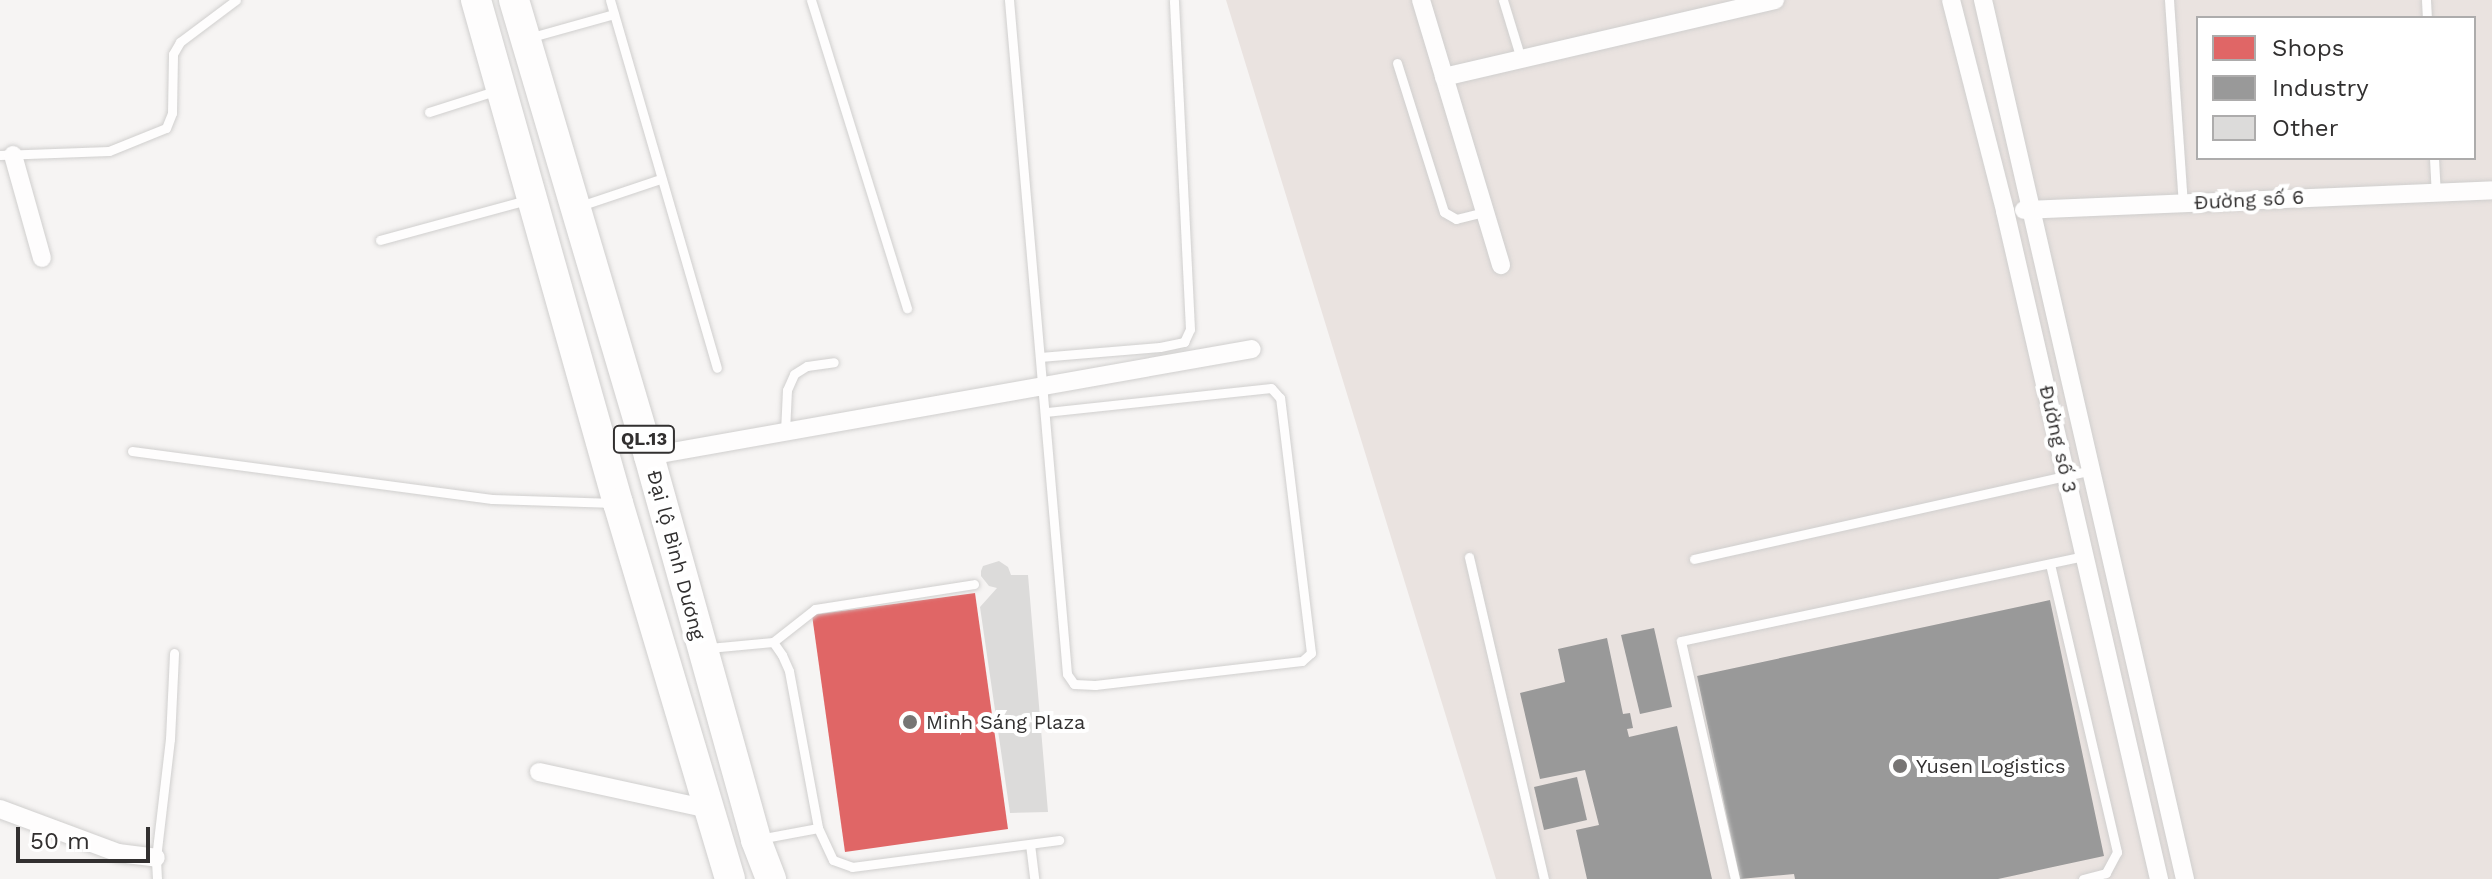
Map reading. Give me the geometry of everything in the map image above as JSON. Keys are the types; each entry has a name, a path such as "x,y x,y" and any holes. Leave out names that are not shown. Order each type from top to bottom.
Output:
{"highway":[{"name":"Đại lộ Bình Dương","path":"476,0 618,503 730,879"},
{"name":"Đại lộ Bình Dương","path":"514,0 649,456 756,840 771,879"}],"street":[{"path":"1421,0 1501,265"},
{"path":"1444,77 1741,4 1775,0"},
{"name":"Đường số 3","path":"1951,0 2005,211 2159,879"},
{"name":"Đường số 3","path":"1983,0 2034,210 2185,879"},
{"path":"6,155 42,258"},
{"name":"Đường số 6","path":"2005,211 2492,190"},
{"path":"649,456 1252,349"},
{"path":"539,772 709,809"},
{"path":"0,809 118,853 156,858"}],"lane":[{"path":"6,155 109,151 166,128 172,113 173,54 180,42 236,0"},
{"path":"610,0 717,368"},
{"path":"811,0 907,308"},
{"path":"1009,0 1067,674 1074,684 1095,685 1302,661 1311,653 1280,398 1271,388 1045,412"},
{"path":"1040,357 1160,347 1184,342 1190,329 1174,0"},
{"path":"1503,0 1521,59"},
{"path":"2169,0 2183,203"},
{"path":"526,38 614,14"},
{"path":"1397,63 1444,212 1456,219 1485,212"},
{"path":"429,112 502,89"},
{"path":"2434,160 2436,192"},
{"path":"575,208 660,179"},
{"path":"380,240 534,198"},
{"path":"785,432 787,390 794,374 807,366 834,362"},
{"path":"132,451 492,499 618,503"},
{"path":"1694,559 2092,470"},
{"path":"1735,879 1681,641 2085,556"},
{"path":"1469,557 1544,879"},
{"path":"2050,564 2117,852 2115,862 2106,873 2083,879"},
{"path":"702,649 773,642 815,609 974,584"},
{"path":"773,642 789,671 818,828 833,860 852,867 1059,840"},
{"path":"157,879 156,858 170,739 174,653"},
{"path":"756,840 818,828"},
{"path":"1030,844 1034,879"}],"shaded area":[{"path":"1226,0 2492,0 2492,879 1496,879"}],"building: Shops":[{"name":"Minh Sáng Plaza","path":"975,593 1008,829 845,852 812,615"}],"building: Industry":[{"name":"Yusen Logistics","path":"2050,600 2104,856 1998,879 1795,879 1794,874 1740,879 1697,676"},
{"path":"1654,628 1672,707 1640,714 1621,635"},
{"path":"1607,638 1623,714 1630,713 1633,728 1627,729 1629,737 1677,726 1712,879 1587,879 1576,830 1599,825 1585,770 1540,779 1520,693 1565,682 1558,649"},
{"path":"1577,777 1587,820 1544,830 1534,787"}],"building: Other":[{"path":"999,561 1008,567 1011,575 1028,575 1048,812 1010,813 980,607 997,588 989,586 981,576 983,566"}],"place":[{"name":"Minh Sáng Plaza","path":"910,722"},
{"name":"Yusen Logistics","path":"1900,766"}]}
